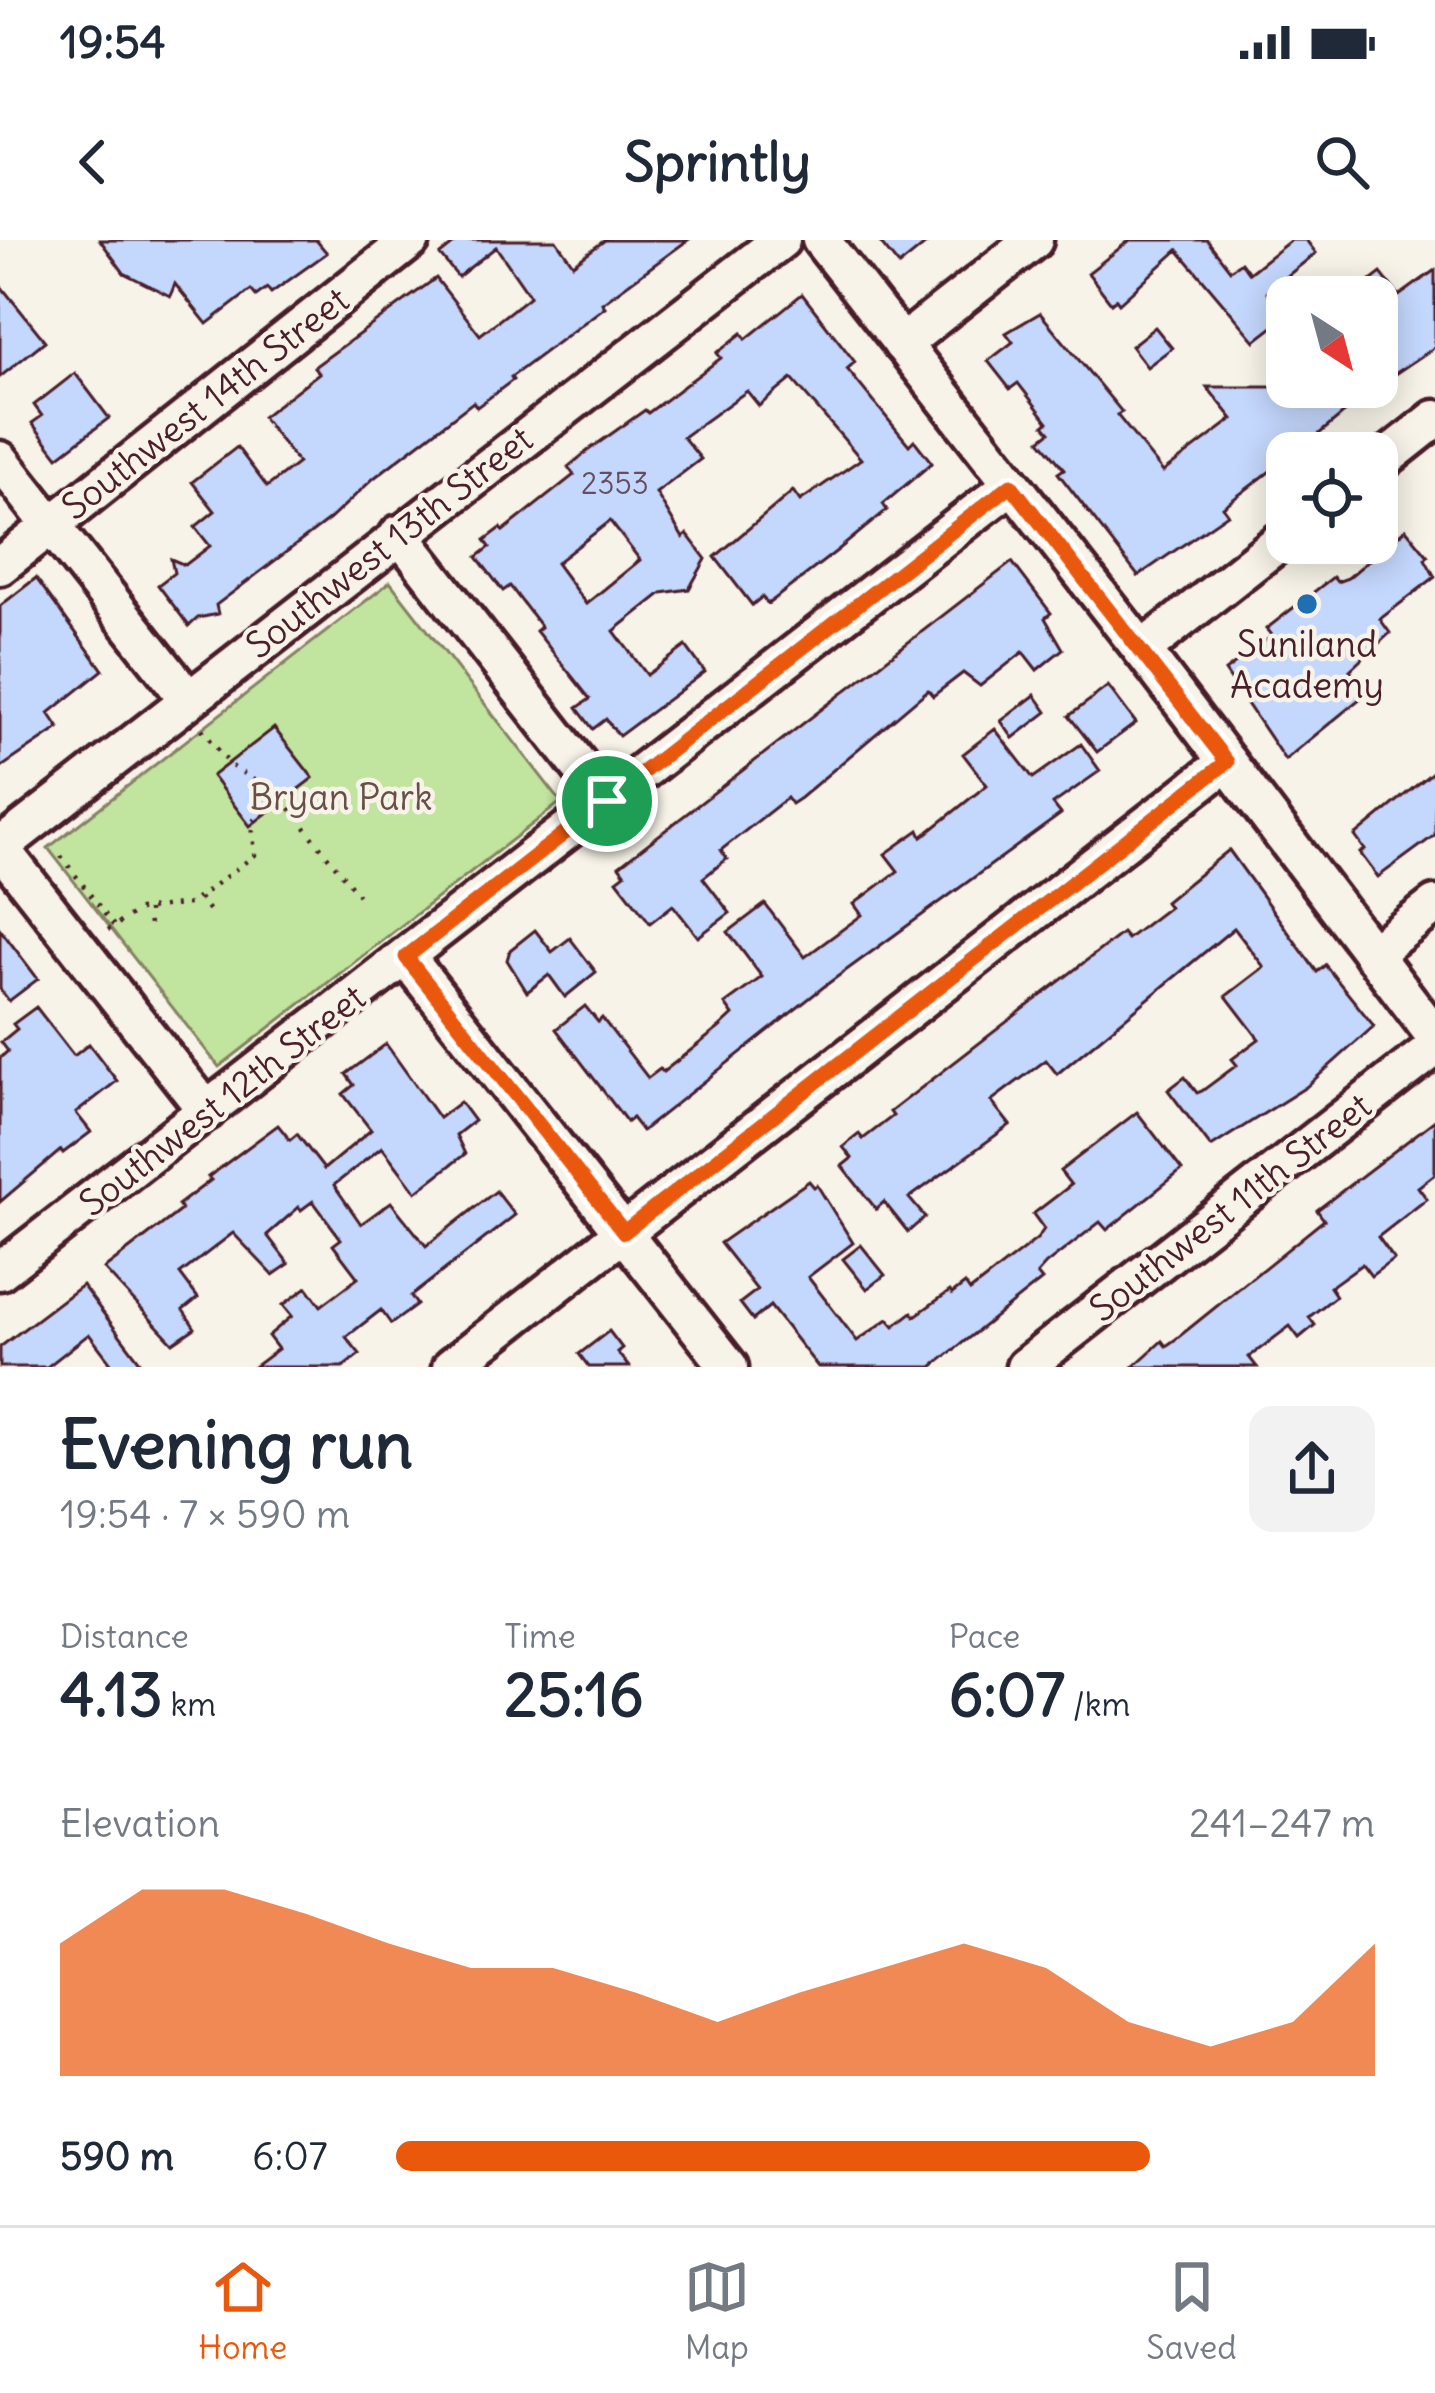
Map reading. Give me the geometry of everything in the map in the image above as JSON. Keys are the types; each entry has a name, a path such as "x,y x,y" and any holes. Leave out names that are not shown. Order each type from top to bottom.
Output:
{"street":[{"name":"Southwest 14th Street","path":"0,566 411,240"},
{"name":"Southwest 13th Street","path":"0,847 194,711 400,534 781,240"},
{"path":"820,240 1142,650 1435,1036"},
{"path":"902,344 1034,240"},
{"path":"1398,448 1435,419"},
{"path":"0,460 194,711"},
{"name":"Southwest 12th Street","path":"0,1271 1011,485"},
{"path":"400,534 607,801"},
{"path":"1142,650 1266,553"},
{"path":"451,1367 1227,762"},
{"path":"0,847 207,1111"},
{"path":"1372,954 1435,905"},
{"path":"406,957 730,1367"},
{"name":"Southwest 11th Street","path":"1025,1367 1435,1047"}],"path":[{"path":"194,711 230,765 281,797 364,902"},
{"path":"61,856 111,928 148,909 184,905 255,855 252,822 281,797"},
{"path":"198,886 210,912"},
{"path":"148,909 149,928"}],"green space":[{"name":"Bryan Park","path":"390,582 561,802 219,1067 48,848"}],"building":[{"path":"100,240 316,240 327,253 271,293 267,288 256,296 251,290 207,324 175,284 170,296 124,273"},
{"path":"459,240 556,240 573,264 605,240 688,240 602,303 605,307 513,380 477,407 473,402 374,478 330,519 216,605 218,614 198,618 189,626 158,585 174,573 171,559 185,565 210,546 195,527 215,511 192,482 237,447 267,487 298,463 262,417 319,373 314,367 436,278 480,335 530,296 496,247 458,277 440,255"},
{"path":"878,240 931,240 899,266"},
{"path":"1130,240 1207,240 1230,270 1241,262 1249,273 1291,240 1306,240 1316,253 1287,276 1266,276 1266,332 1255,341 1178,250 1119,303 1116,299 1111,303 1088,273"},
{"path":"1435,270 1435,347 1398,372 1398,295"},
{"path":"0,285 45,341 0,377"},
{"path":"802,294 855,362 847,369 909,445 914,440 932,463 883,504 887,510 838,550 768,604 762,597 752,605 715,557 793,491 800,501 861,459 792,379 759,406 747,391 683,437 701,459 656,493 683,538 687,534 706,559 689,589 662,593 614,631 647,675 686,646 705,672 619,736 606,719 593,729 577,708 590,699 536,631 541,627 510,586 503,591 477,557 490,547 485,540 574,475 568,467 590,449 721,358 717,353 742,333 746,339","holes":["610,521 640,560 586,604 556,563"]},
{"path":"1040,313 1122,412 1117,415 1163,472 1233,419 1207,387 1266,387 1266,408 1350,408 1321,432 1266,432 1266,474 1223,507 1228,514 1138,576 1058,473 1064,469 1040,440 1050,432 1044,425 1048,422 1018,383 1010,389 988,361 1013,342 1006,333"},
{"path":"1155,327 1172,348 1147,367 1131,346"},
{"path":"75,373 109,418 58,457 32,423 42,416 34,405"},
{"path":"1406,529 1428,556 1425,559 1435,577 1380,619 1390,633 1350,670 1367,693 1285,760 1225,671 1272,636 1266,629 1333,577 1337,582 1348,578 1365,564 1398,564 1398,536"},
{"path":"1012,562 1051,613 1045,618 1063,649 1037,670 1023,652 980,686 963,673 933,696 928,690 800,798 791,804 787,798 721,850 727,859 703,878 730,913 698,937 673,905 650,923 617,880 625,874 619,866"},
{"path":"36,578 103,670 49,713 59,728 0,768 0,606"},
{"path":"1108,686 1136,723 1097,752 1069,716"},
{"path":"1035,695 1047,712 1013,738 1001,721"},
{"path":"274,728 313,778 250,826 212,776"},
{"path":"995,729 1033,778 1081,744 1100,771 1053,804 1061,814 826,985 642,1131 632,1118 627,1122 556,1029 585,1006 598,1022 602,1018 648,1078 660,1069 663,1072 733,1015 725,1004 762,977 728,932 765,904 805,957 862,915 854,904 898,871 885,854 919,830 922,837 987,785 963,754"},
{"path":"1435,770 1435,835 1378,877 1360,853 1365,850 1355,836"},
{"path":"1229,850 1317,972 1325,965 1374,1026 1306,1087 1211,1147 1168,1090 1185,1077 1197,1093 1202,1091 1237,1065 1232,1059 1259,1039 1226,996 1264,967 1234,928 1057,1074 1046,1060 991,1101 1010,1125 909,1198 925,1217 908,1232 884,1202 876,1209 842,1166 852,1158 843,1147 859,1134 863,1139 893,1116 890,1112 1122,933 1127,939 1169,907 1165,902"},
{"path":"0,929 38,979 9,1001 0,989"},
{"path":"535,930 552,952 570,938 596,972 565,997 549,975 527,992 507,960 510,950"},
{"path":"36,1007 74,1056 89,1044 117,1081 76,1113 91,1132 63,1153 61,1150 0,1202 0,1058 8,1051 1,1042 17,1029 13,1024"},
{"path":"386,1044 439,1118 460,1102 474,1121 456,1135 465,1154 416,1192 382,1147 334,1185 361,1224 391,1202 426,1246 496,1191 515,1215 411,1296 417,1305 391,1324 381,1310 346,1337 360,1354 343,1367 254,1367 278,1349 268,1336 292,1316 283,1305 307,1287 321,1306 358,1278 333,1245 341,1239 313,1201 267,1235 289,1264 273,1275 233,1233 180,1274 198,1298 183,1310 195,1328 173,1343 104,1269 181,1210 178,1205 211,1180 208,1177 278,1125 290,1140 297,1134 324,1169 371,1130 343,1094 354,1085 346,1074"},
{"path":"1137,1112 1182,1170 1107,1230 1100,1222 1046,1264 1037,1274 1042,1280 932,1367 818,1367 770,1306 753,1320 740,1303 757,1290 720,1243 809,1181 817,1185 853,1243 808,1277 857,1341 888,1319 894,1326 965,1284 970,1291 1037,1239 1044,1229 1033,1214 1071,1185 1060,1171"},
{"path":"1435,1120 1435,1174 1418,1187 1427,1199 1378,1237 1394,1259 1371,1276 1362,1264 1330,1287 1336,1296 1309,1317 1315,1325 1299,1338 1290,1326 1249,1357 1257,1367 1133,1367 1162,1341 1166,1346 1176,1339 1324,1220 1317,1210"},
{"path":"861,1245 885,1275 867,1289 843,1259"},
{"path":"82,1285 144,1367 114,1367 89,1334 47,1367 0,1367 0,1347"},
{"path":"609,1331 629,1367 589,1367 579,1354"}],"place":[{"name":"Suniland Academy","path":"1307,604"}],"route":[{"path":"1011,485 1227,762 624,1232 406,957 607,801 1011,485"}]}
